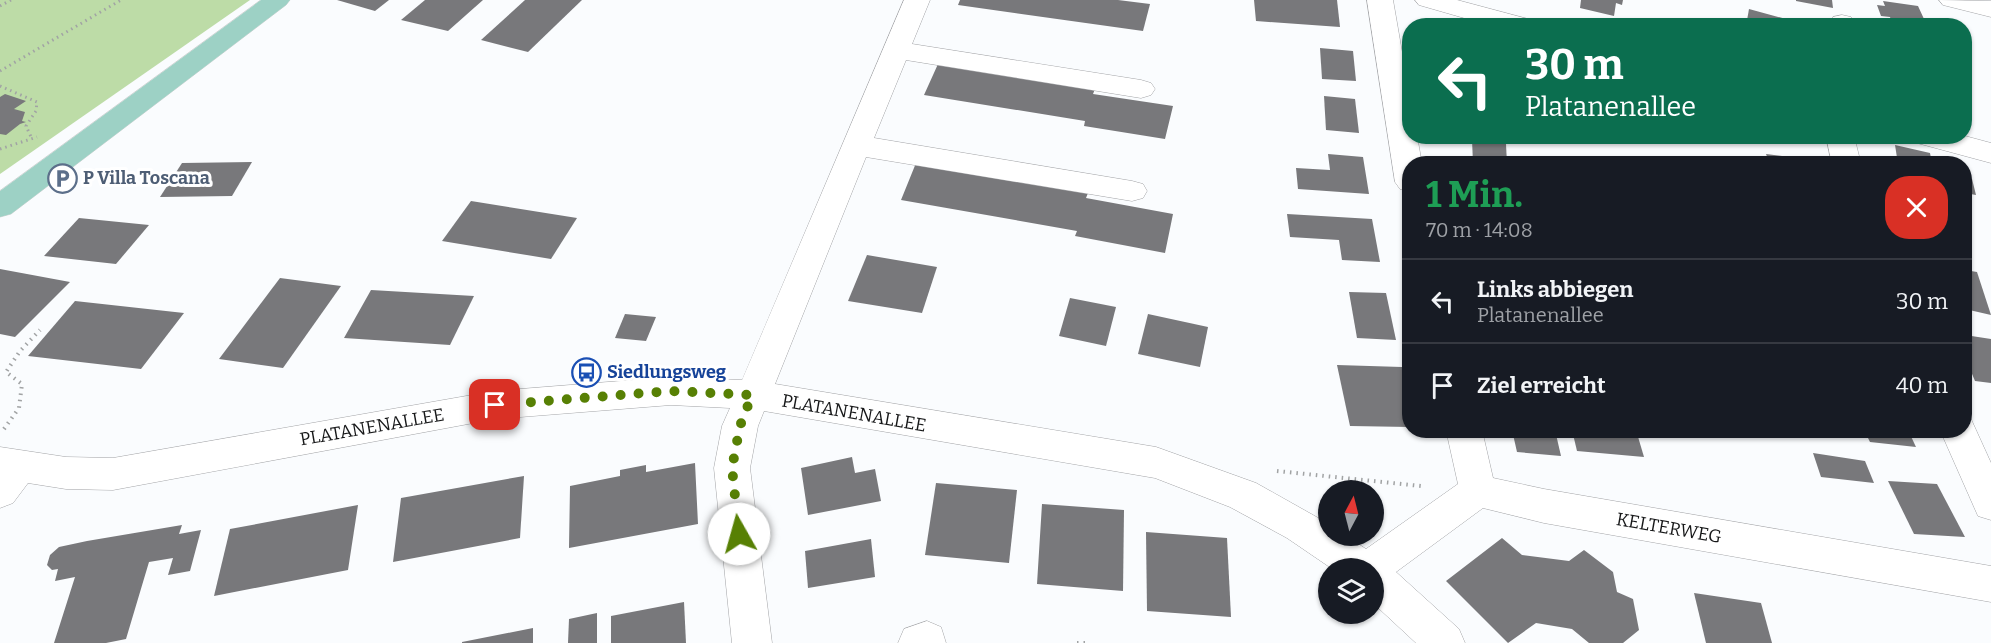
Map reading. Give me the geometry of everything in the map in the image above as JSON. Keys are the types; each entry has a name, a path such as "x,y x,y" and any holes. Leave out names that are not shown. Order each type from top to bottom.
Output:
{"main road":[{"path":"0,206 278,0"}],"street":[{"path":"752,643 732,468 740,426 917,0"},
{"path":"1380,0 1402,133"},
{"path":"1428,0 1494,18"},
{"path":"1952,0 1991,9"},
{"path":"896,50 1141,89"},
{"path":"1957,144 1991,153"},
{"path":"856,146 1132,191"},
{"name":"PLATANENALLEE","path":"5,463 66,473 113,474 495,405 671,391 752,395 1156,463 1243,495 1300,526 1347,558"},
{"path":"1384,559 1478,491 1466,438"},
{"path":"1962,438 1991,504"},
{"name":"KELTERWEG","path":"1478,491 1544,506 1991,584"},
{"path":"1384,587 1445,643"}],"path":[{"path":"0,6 11,0"},
{"path":"0,71 121,0"},
{"path":"0,86 37,102 36,111 26,126 32,139"},
{"path":"5,463 19,408 22,384 6,372 20,351 40,330"},
{"path":"1077,643 1089,643"}],"green space":[{"path":"0,0 250,0 0,174"}],"building":[{"path":"337,0 389,0 375,11"},
{"path":"425,0 483,0 448,31 401,20"},
{"path":"525,0 582,0 528,52 481,40"},
{"path":"960,0 1118,0 1150,4 1143,31 958,5"},
{"path":"1254,0 1337,0 1340,27 1256,21"},
{"path":"1581,0 1623,0 1622,5 1616,3 1614,16 1580,8"},
{"path":"1832,0 1833,8 1796,1"},
{"path":"1883,1 1918,6 1924,18 1881,16 1877,5 1885,6"},
{"path":"1749,9 1782,18 1747,18"},
{"path":"1320,48 1353,51 1356,81 1322,79"},
{"path":"938,64 1095,89 1093,94 1173,106 1165,139 1084,126 1085,121 924,95"},
{"path":"5,94 26,101 14,109 25,112 22,121 26,122 6,135 0,134 0,97"},
{"path":"1324,96 1355,99 1359,133 1326,130"},
{"path":"1472,144 1506,144 1507,156 1473,156"},
{"path":"1895,145 1930,153 1931,156 1897,156"},
{"path":"1328,154 1363,157 1369,194 1298,189 1296,168 1330,170"},
{"path":"252,162 232,196 160,197 182,163"},
{"path":"916,163 1088,193 1086,198 1173,214 1165,253 1075,236 1077,231 901,200"},
{"path":"1972,179 1976,195 1972,194"},
{"path":"471,201 577,218 551,259 442,241"},
{"path":"1287,214 1372,219 1380,262 1342,260 1339,240 1290,237"},
{"path":"79,218 149,225 116,264 44,256"},
{"path":"867,255 937,267 922,313 848,301"},
{"path":"0,269 70,282 15,337 0,334"},
{"path":"1972,271 1977,272 1991,315 1972,311"},
{"path":"280,278 341,286 283,368 219,359"},
{"path":"371,290 474,296 450,345 344,338"},
{"path":"1349,292 1386,293 1396,340 1357,338"},
{"path":"1070,298 1116,307 1106,346 1059,336"},
{"path":"75,301 184,313 141,369 28,356"},
{"path":"625,314 656,317 646,341 615,338"},
{"path":"1148,314 1208,327 1200,367 1138,354"},
{"path":"1972,336 1991,339 1991,383 1975,381 1972,374"},
{"path":"1337,365 1402,367 1402,427 1350,426"},
{"path":"1514,438 1557,438 1561,456 1517,452"},
{"path":"1574,438 1638,438 1644,457 1577,451"},
{"path":"1868,438 1912,438 1916,447 1870,442"},
{"path":"1813,453 1865,461 1874,483 1821,477"},
{"path":"852,457 855,473 875,469 881,501 808,515 801,468"},
{"path":"695,463 698,524 569,548 570,486 620,476 620,470 646,465 646,472"},
{"path":"524,476 520,538 393,562 401,498"},
{"path":"1888,481 1937,484 1965,537 1914,534"},
{"path":"936,483 1017,490 1009,563 925,555"},
{"path":"1042,504 1124,510 1123,591 1037,584"},
{"path":"358,505 348,570 214,596 230,529"},
{"path":"182,525 179,534 201,530 190,571 168,575 173,558 149,562 126,639 106,643 54,643 75,577 55,581 58,569 52,570 47,565 50,555 59,547"},
{"path":"1146,532 1227,538 1231,617 1147,611"},
{"path":"1502,538 1522,555 1569,561 1584,550 1613,572 1617,592 1633,599 1639,630 1623,643 1589,643 1572,629 1536,623 1508,643 1446,581"},
{"path":"871,539 875,577 808,588 805,551"},
{"path":"1694,593 1761,603 1772,643 1706,643"},
{"path":"684,602 686,643 611,643 611,616"},
{"path":"597,613 597,643 568,643 569,619"},
{"path":"533,628 533,643 462,643 462,642"}],"place":[{"name":"P Villa Toscana","path":"62,178"},
{"name":"Siedlungsweg","path":"586,372"}],"route":[{"path":"495,405 671,391 752,395 740,426 732,468 739,534"}]}
